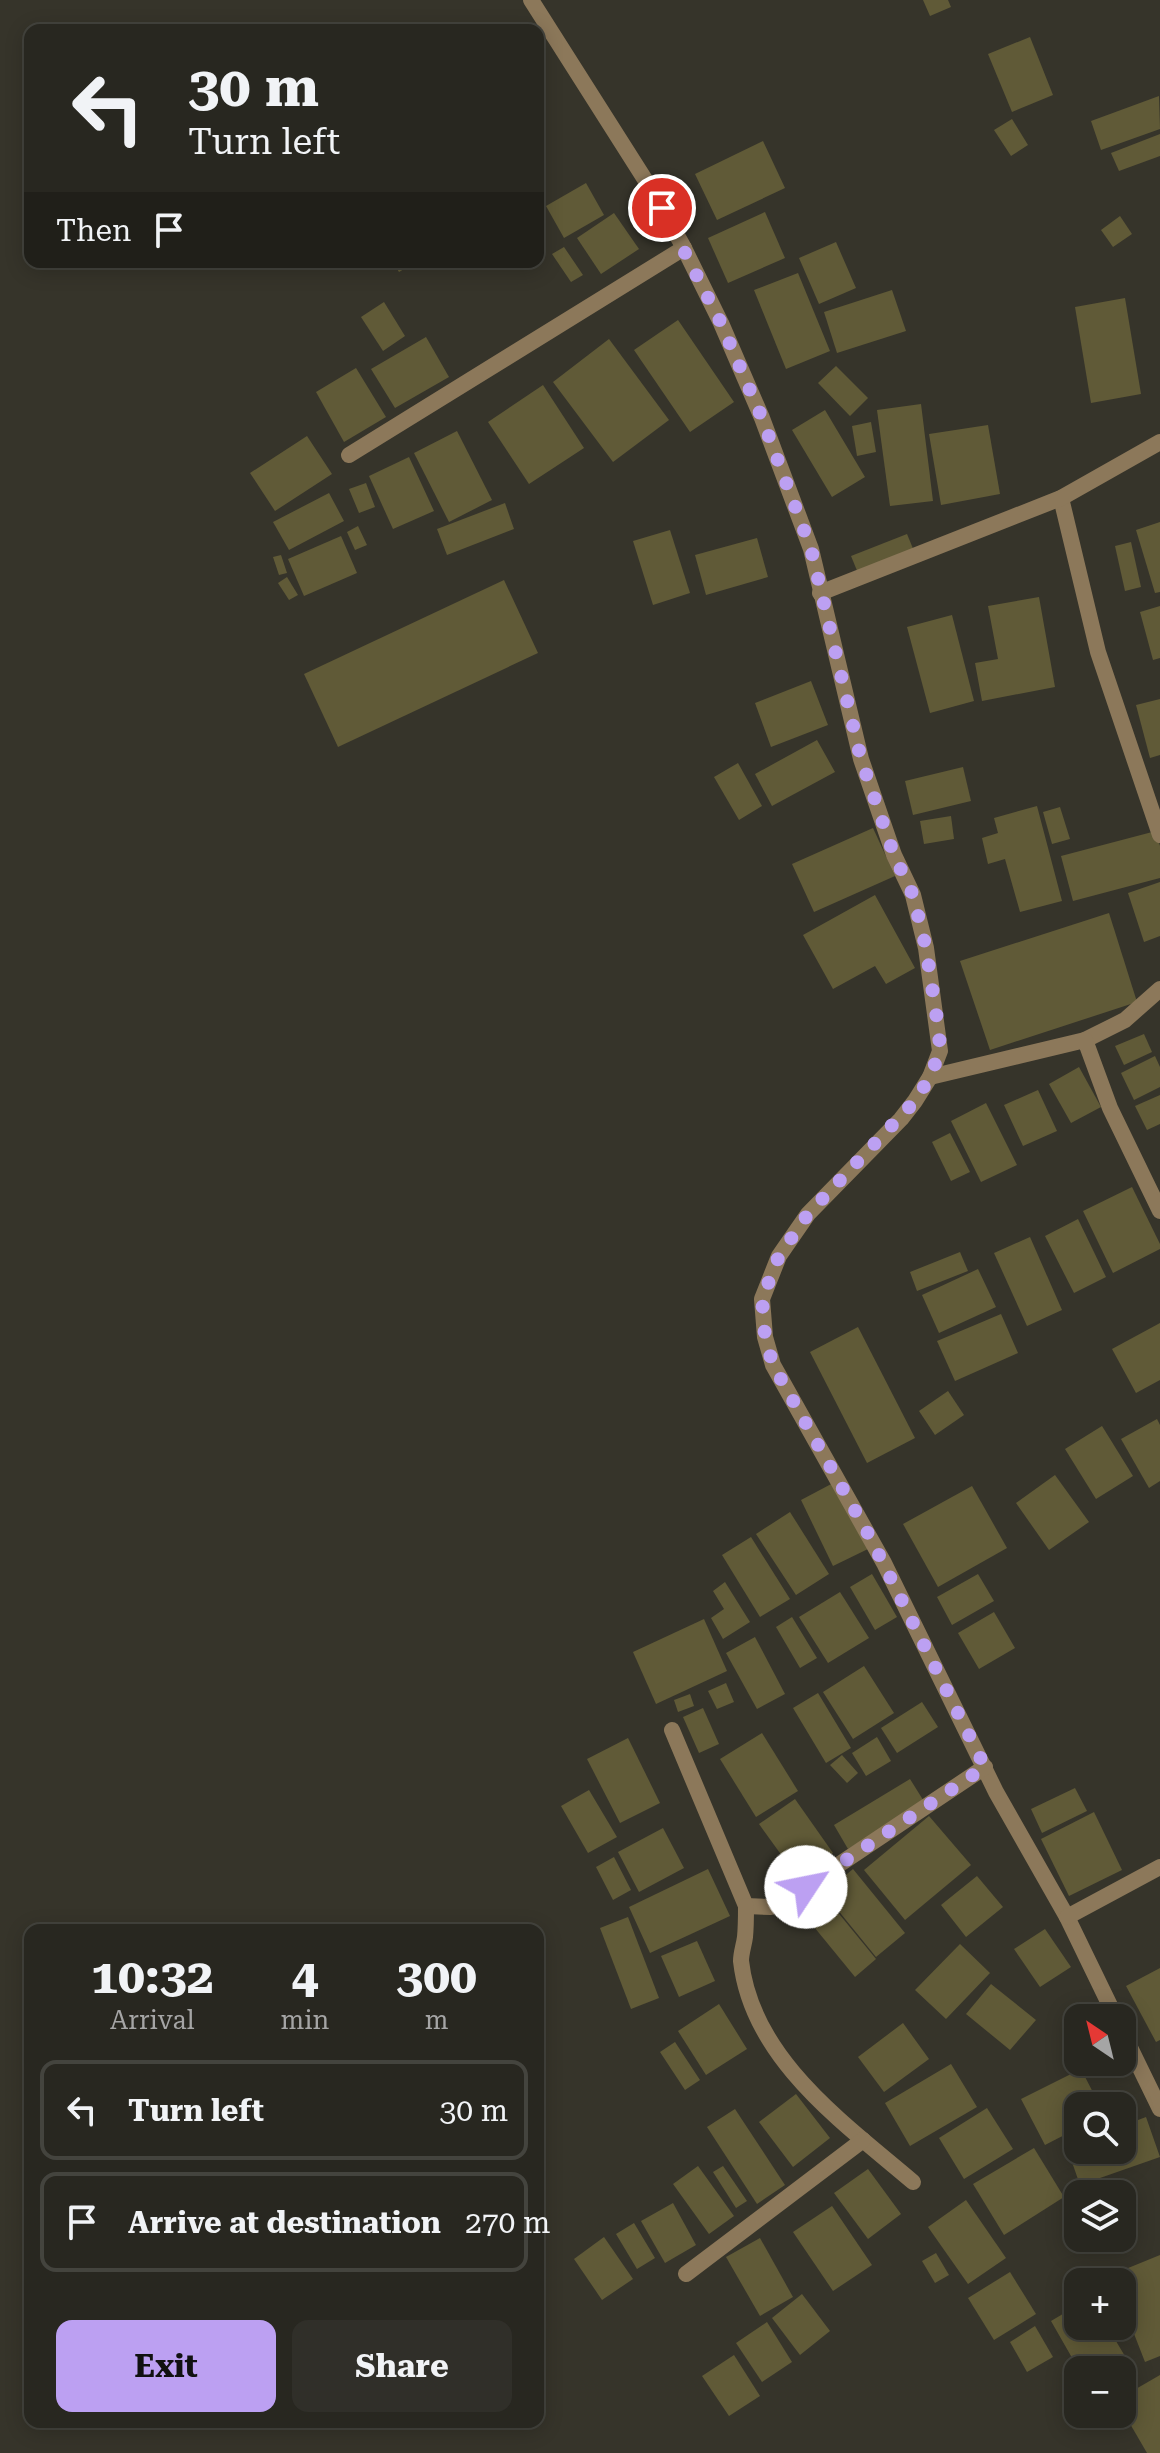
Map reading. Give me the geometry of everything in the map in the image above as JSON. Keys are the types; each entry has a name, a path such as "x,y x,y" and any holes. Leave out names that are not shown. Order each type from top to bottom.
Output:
{"street":[{"path":"531,0 651,189 684,248 762,418 811,549 861,759 894,855 913,895 926,948 940,1051 930,1077 901,1119 808,1214 779,1256 762,1299 765,1337 773,1365 877,1550 996,1792 1067,1917 1109,2004"},
{"path":"349,455 684,248"},
{"path":"820,593 1061,498 1160,442"},
{"path":"1061,498 1098,652 1160,835"},
{"path":"930,1077 1085,1040 1125,1020 1160,989"},
{"path":"1085,1040 1110,1108 1160,1211"},
{"path":"672,1730 746,1906 746,1934 741,1958 750,2003 798,2081 913,2182"},
{"path":"746,1906 771,1907 780,1904 985,1767"},
{"path":"1067,1917 1160,1867"},
{"path":"1136,2060 1160,2109"},
{"path":"686,2274 863,2140"}],"building":[{"path":"923,0 948,0 951,7 930,16"},
{"path":"1030,37 1053,95 1012,112 988,54"},
{"path":"1159,96 1160,129 1101,150 1091,121"},
{"path":"1012,119 1028,145 1011,156 994,130"},
{"path":"1160,134 1160,156 1119,171 1111,153"},
{"path":"763,141 785,188 717,220 695,174"},
{"path":"586,183 604,215 564,238 546,206"},
{"path":"765,212 785,258 728,283 708,238"},
{"path":"614,213 639,249 601,274 577,238"},
{"path":"1120,216 1132,234 1113,247 1101,230"},
{"path":"836,242 856,288 819,304 799,258"},
{"path":"564,247 583,275 571,282 552,254"},
{"path":"798,273 830,351 786,369 754,290"},
{"path":"892,290 906,331 837,353 824,312"},
{"path":"1125,298 1141,394 1091,403 1075,307"},
{"path":"384,302 405,336 383,351 361,317"},
{"path":"678,320 734,402 690,432 634,350"},
{"path":"426,337 449,377 395,408 371,369"},
{"path":"609,339 669,420 613,462 553,382"},
{"path":"836,366 868,398 850,416 818,383"},
{"path":"356,368 386,417 344,442 316,392"},
{"path":"543,385 584,448 529,484 488,422"},
{"path":"921,404 933,501 890,506 877,410"},
{"path":"825,410 865,477 832,497 792,430"},
{"path":"871,422 876,452 857,456 852,426"},
{"path":"988,425 1000,494 941,505 929,434"},
{"path":"457,431 492,500 449,522 414,453"},
{"path":"307,436 332,474 275,511 250,473"},
{"path":"409,457 434,511 393,529 369,476"},
{"path":"366,483 375,507 359,513 349,489"},
{"path":"329,493 344,521 289,550 273,522"},
{"path":"505,503 514,529 447,555 437,529"},
{"path":"1160,522 1160,592 1155,593 1136,530"},
{"path":"358,526 367,545 355,550 347,532"},
{"path":"670,530 690,593 653,605 633,541"},
{"path":"907,534 914,551 858,573 851,556"},
{"path":"341,536 357,573 304,596 288,559"},
{"path":"757,538 768,577 706,595 695,555"},
{"path":"1131,542 1141,587 1125,591 1115,546"},
{"path":"281,555 287,573 279,575 273,557"},
{"path":"287,577 298,595 289,600 278,583"},
{"path":"504,580 538,653 338,747 304,674"},
{"path":"1039,597 1055,687 982,701 975,663 998,659 988,606"},
{"path":"1160,606 1160,658 1153,660 1140,612"},
{"path":"952,615 974,701 930,713 907,627"},
{"path":"811,681 828,725 771,747 755,703"},
{"path":"1160,699 1160,755 1150,758 1136,705"},
{"path":"817,740 835,772 772,806 755,774"},
{"path":"738,763 762,806 739,820 714,777"},
{"path":"963,767 971,801 913,815 905,781"},
{"path":"1037,806 1062,901 1020,912 1005,859 988,864 982,838 998,833 994,818"},
{"path":"1060,807 1070,839 1052,844 1043,812"},
{"path":"951,816 954,839 924,844 920,821"},
{"path":"873,828 895,876 814,912 792,864"},
{"path":"1156,831 1160,846 1160,878 1073,901 1061,856"},
{"path":"1160,882 1160,936 1144,942 1128,893"},
{"path":"875,895 915,968 886,984 875,966 833,989 803,935"},
{"path":"1109,913 1137,1002 990,1050 960,961"},
{"path":"1144,1034 1152,1052 1124,1065 1115,1046"},
{"path":"1155,1056 1160,1067 1160,1087 1134,1100 1121,1073"},
{"path":"1079,1067 1101,1107 1071,1123 1049,1084"},
{"path":"1038,1090 1057,1131 1023,1146 1004,1105"},
{"path":"1160,1095 1160,1124 1147,1130 1135,1106"},
{"path":"986,1103 1017,1165 981,1182 951,1121"},
{"path":"950,1133 970,1172 951,1181 932,1142"},
{"path":"1132,1187 1160,1249 1113,1273 1083,1211"},
{"path":"1078,1219 1106,1277 1074,1293 1045,1236"},
{"path":"1030,1237 1062,1310 1027,1326 994,1253"},
{"path":"960,1252 968,1271 917,1291 910,1272"},
{"path":"978,1269 996,1307 939,1333 922,1295"},
{"path":"1001,1314 1018,1353 955,1381 937,1341"},
{"path":"1160,1323 1160,1380 1136,1393 1112,1349"},
{"path":"858,1327 915,1438 867,1463 810,1352"},
{"path":"948,1391 964,1415 935,1435 919,1411"},
{"path":"1157,1419 1160,1425 1160,1481 1149,1488 1121,1439"},
{"path":"1102,1426 1133,1476 1096,1499 1065,1449"},
{"path":"1055,1475 1089,1522 1049,1550 1016,1503"},
{"path":"835,1482 868,1549 833,1566 801,1500"},
{"path":"972,1486 1007,1548 938,1587 903,1524"},
{"path":"790,1512 829,1574 796,1595 756,1534"},
{"path":"751,1537 790,1599 760,1617 722,1555"},
{"path":"872,1574 897,1617 875,1630 850,1587"},
{"path":"978,1574 994,1601 952,1625 937,1597"},
{"path":"725,1582 750,1622 723,1639 711,1618 724,1609 713,1591"},
{"path":"840,1592 869,1638 828,1663 799,1617"},
{"path":"994,1612 1015,1648 979,1669 958,1633"},
{"path":"792,1617 817,1658 800,1668 776,1627"},
{"path":"704,1619 727,1671 656,1704 633,1652"},
{"path":"755,1637 785,1694 757,1709 726,1653"},
{"path":"864,1666 894,1713 853,1739 823,1692"},
{"path":"726,1683 734,1702 717,1709 708,1691"},
{"path":"818,1693 851,1748 826,1763 793,1708"},
{"path":"690,1694 694,1706 678,1712 674,1700"},
{"path":"922,1702 938,1727 897,1753 881,1728"},
{"path":"703,1708 719,1744 699,1753 683,1717"},
{"path":"762,1733 798,1791 756,1817 720,1759"},
{"path":"877,1737 891,1761 866,1776 852,1753"},
{"path":"628,1738 660,1803 620,1823 587,1759"},
{"path":"842,1755 858,1773 847,1783 830,1765"},
{"path":"910,1779 925,1803 848,1849 834,1825"},
{"path":"1075,1788 1087,1811 1042,1833 1031,1809"},
{"path":"589,1790 617,1837 588,1853 561,1806"},
{"path":"795,1799 833,1853 798,1878 759,1824"},
{"path":"1094,1812 1122,1870 1069,1896 1041,1839"},
{"path":"929,1816 971,1865 905,1920 864,1870"},
{"path":"663,1828 684,1868 639,1892 618,1852"},
{"path":"614,1857 631,1890 613,1900 596,1867"},
{"path":"708,1869 730,1916 650,1953 629,1907"},
{"path":"853,1869 905,1933 876,1957 824,1893"},
{"path":"977,1876 1003,1907 966,1937 941,1905"},
{"path":"831,1904 876,1959 855,1977 810,1922"},
{"path":"628,1917 659,1998 631,2009 600,1928"},
{"path":"1045,1929 1071,1967 1040,1987 1014,1949"},
{"path":"697,1941 715,1981 679,1997 661,1956"},
{"path":"960,1944 990,1973 946,2019 915,1990"},
{"path":"1160,1968 1160,2040 1156,2042 1126,1986"},
{"path":"991,1984 1036,2020 1010,2050 966,2014"},
{"path":"719,2004 747,2049 706,2075 678,2031"},
{"path":"903,2023 929,2059 884,2092 858,2057"},
{"path":"675,2042 700,2080 685,2090 660,2052"},
{"path":"951,2064 977,2107 910,2146 885,2103"},
{"path":"1067,2076 1085,2076 1093,2092 1064,2092 1064,2135 1045,2145 1021,2099"},
{"path":"796,2094 830,2138 793,2167 759,2122"},
{"path":"987,2108 1013,2149 964,2179 939,2138"},
{"path":"735,2109 785,2185 757,2204 707,2127"},
{"path":"1146,2117 1160,2157 1094,2180 1078,2180 1073,2164 1136,2164 1136,2121"},
{"path":"1034,2148 1064,2197 1004,2235 973,2184"},
{"path":"698,2166 734,2216 709,2234 673,2184"},
{"path":"723,2166 747,2201 736,2208 713,2172"},
{"path":"868,2169 901,2214 868,2239 834,2193"},
{"path":"966,2200 1006,2258 968,2284 928,2227"},
{"path":"673,2203 696,2245 665,2263 641,2221"},
{"path":"832,2206 872,2265 833,2291 793,2232"},
{"path":"634,2223 655,2258 637,2269 616,2234"},
{"path":"604,2237 633,2279 602,2300 574,2259"},
{"path":"760,2238 793,2297 760,2316 726,2257"},
{"path":"936,2253 949,2275 935,2283 922,2261"},
{"path":"1160,2255 1160,2356 1145,2362 1136,2339 1136,2268 1128,2268"},
{"path":"1010,2272 1036,2314 994,2340 968,2298"},
{"path":"802,2294 830,2331 800,2355 772,2318"},
{"path":"1064,2313 1064,2340 1115,2340 1125,2356 1071,2356 1051,2321"},
{"path":"767,2322 792,2362 762,2382 736,2343"},
{"path":"1035,2326 1053,2357 1027,2372 1010,2342"},
{"path":"734,2355 760,2396 729,2416 702,2376"},
{"path":"1160,2375 1160,2453 1147,2453 1132,2428 1136,2428 1136,2389"}],"route":[{"path":"662,208 721,323 762,418 811,549 861,759 894,855 913,895 926,948 939,1032 940,1051 930,1077 915,1101 808,1214 779,1256 762,1299 765,1337 773,1365 870,1537 985,1767 806,1887"}]}
